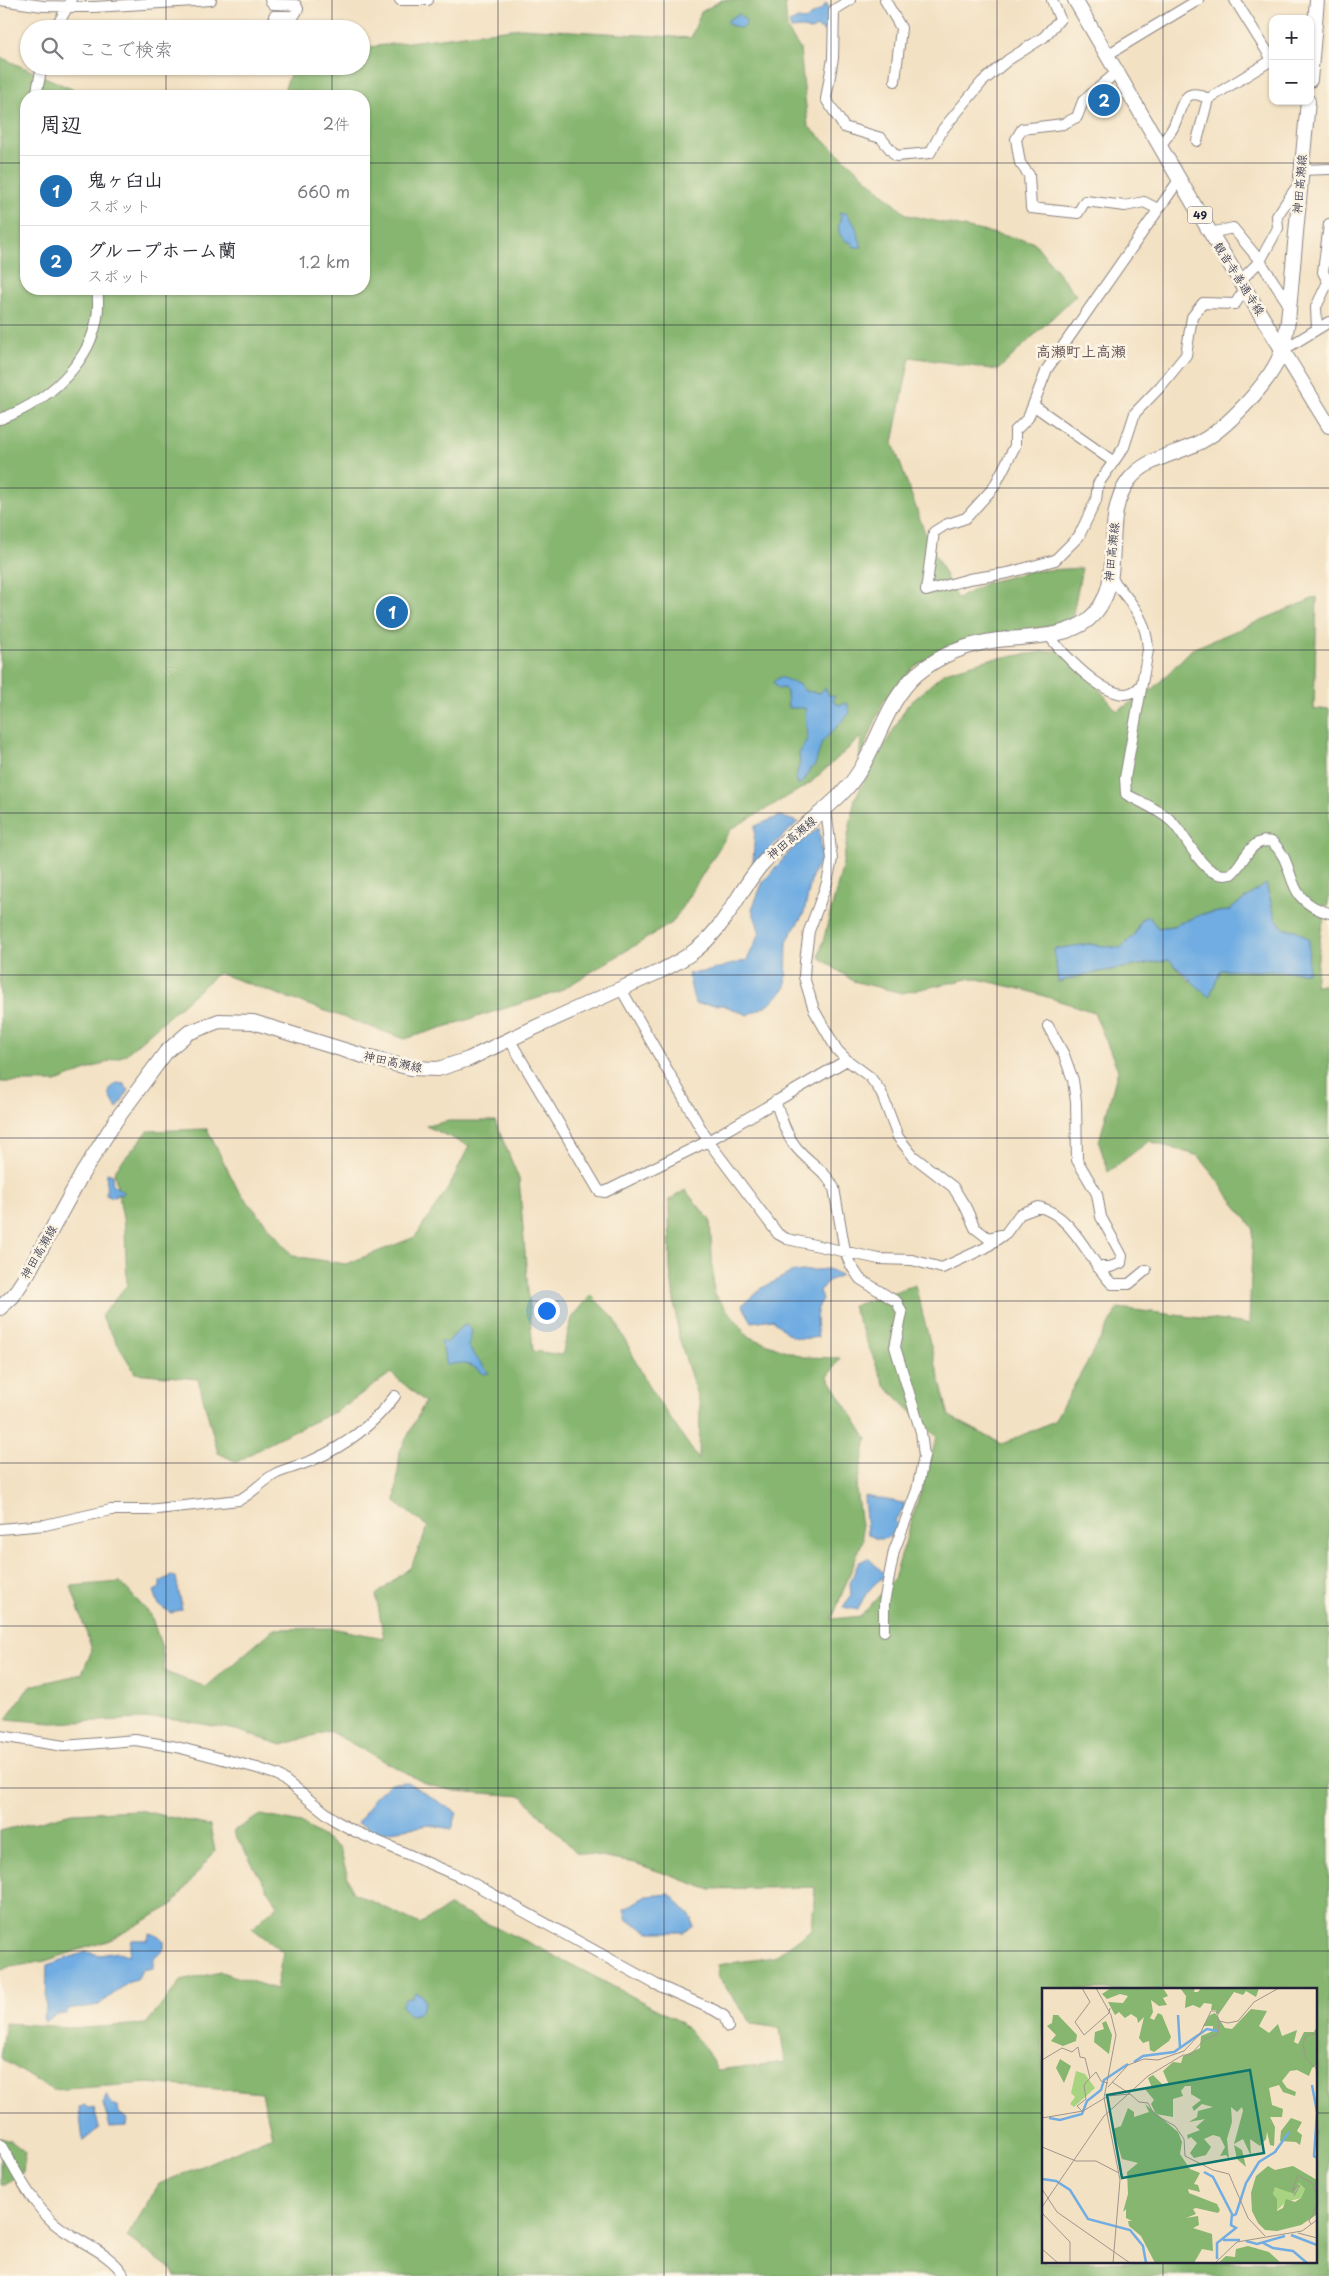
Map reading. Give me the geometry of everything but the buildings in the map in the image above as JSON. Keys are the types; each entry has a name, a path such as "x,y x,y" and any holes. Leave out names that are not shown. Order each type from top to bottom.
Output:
{"main road":[{"name":"観音寺善通寺線","path":"1076,0 1210,233 1329,426"},
{"path":"1312,60 1317,0"},
{"name":"神田高瀬線","path":"0,1308 13,1296 28,1273 82,1174 121,1113 166,1052 188,1033 218,1022 253,1022 370,1058 423,1070 453,1065 621,989 679,962 705,944 726,919 761,865 782,844 826,809 852,783 903,689 927,667 966,646 996,640 1048,634 1075,627 1089,619 1105,596 1110,578 1118,502 1131,476 1157,459 1200,443 1215,434 1242,408 1273,370 1283,350 1308,105"}],"street":[{"path":"0,0 42,6 70,3 94,7 210,0"},
{"path":"270,0 273,4 296,5 298,9 294,16 274,16"},
{"path":"400,0 428,0"},
{"path":"850,0 834,10 833,58 826,99 844,127 881,138 896,156 930,153 943,128 982,82 1008,60 1044,37 1060,19 1052,0"},
{"path":"885,0 901,28 895,81"},
{"path":"1107,55 1198,0"},
{"path":"1235,0 1271,60"},
{"path":"60,20 70,3"},
{"path":"1197,141 1208,99 1269,63"},
{"path":"1117,72 1083,101 1077,117 1063,124 1022,129 1016,139 1020,162 1029,175 1031,208 1078,214 1085,201 1125,206 1140,202 1158,209"},
{"path":"37,90 40,75"},
{"path":"1160,147 1176,122 1185,98 1188,95 1204,96 1208,99"},
{"path":"1179,180 1048,369 1028,418 1015,431 1015,446 994,487 966,518 934,532 926,591 969,579 1008,573 1055,560 1079,536 1096,500 1098,484 1124,447 1135,413 1160,387 1186,355 1192,317 1203,303 1234,304 1242,285 1260,261 1278,228 1277,216 1301,175 1329,169"},
{"path":"1317,329 1316,307 1328,282 1323,272 1329,224"},
{"path":"1210,233 1233,228 1260,261 1289,305"},
{"path":"0,419 24,408 55,388 70,375 83,356 96,321 100,303 99,295"},
{"path":"1283,350 1329,322"},
{"path":"1033,405 1114,462"},
{"path":"1110,578 1132,603 1148,632 1148,650 1125,778 1126,794 1170,820 1203,864 1215,873 1231,874 1239,868 1256,843 1261,840 1272,842 1282,855 1294,887 1301,898 1312,907 1329,913"},
{"path":"1048,634 1080,669 1116,694 1129,695 1137,691 1142,684"},
{"path":"826,809 832,859 827,883 809,932 804,977 814,1010 825,1030 847,1060 870,1077 881,1092 898,1137 913,1156 933,1174 953,1187 966,1208 975,1228 988,1238 1006,1233"},
{"path":"621,989 708,1141 778,1234 787,1239 879,1259 912,1260 942,1268 985,1248 1006,1233 1020,1214 1039,1207 1059,1216 1112,1284 1118,1285 1133,1282 1146,1270"},
{"path":"1048,1026 1064,1055 1073,1080 1076,1102 1077,1160 1097,1194 1101,1217 1122,1256 1121,1263 1117,1266 1097,1267"},
{"path":"509,1039 599,1190 605,1192 708,1141 775,1100 847,1060"},
{"path":"775,1100 789,1137 796,1148 830,1180 834,1188 845,1251 860,1279 887,1294 897,1302 902,1314 894,1347 921,1432 924,1456 917,1490 894,1551 884,1603 884,1631"},
{"path":"0,1529 45,1525 112,1510 148,1510 239,1500 252,1494 276,1474 335,1450 363,1431 379,1417 395,1396"},
{"path":"0,1736 64,1746 135,1740 177,1747 278,1775 336,1821 369,1839 465,1879 655,1984 714,2010 724,2016 728,2027"},
{"path":"0,2144 23,2185 39,2206 55,2223 108,2258 124,2276"}],"green space":[{"path":"722,0 785,0 787,29 800,49 808,126 907,215 1034,242 1076,295 998,370 910,357 893,443 926,536 957,599 986,583 1031,571 1082,568 1071,623 1005,633 947,646 914,667 884,700 859,761 861,737 809,784 731,829 672,923 558,992 405,1039 218,973 125,1055 56,1082 0,1082 0,57 20,66 20,75 40,75 74,90 20,90 20,295 370,295 370,90 284,90 290,75 370,75 370,47 520,28 691,38 701,12"},
{"path":"1317,597 1314,710 1329,708 1329,899 1321,931 1315,985 1329,985 1329,2276 175,2276 171,2269 127,2237 159,2184 272,2136 262,2093 149,2083 52,2090 0,2058 5,2023 83,2028 146,2024 181,1981 221,1972 276,1989 283,1952 252,1928 277,1906 233,1831 261,1815 301,1823 340,1849 352,1892 420,1924 449,1906 540,1948 679,2021 704,2046 717,2070 785,2062 780,2028 752,2024 719,1978 717,1965 774,1957 812,1929 815,1887 708,1889 635,1863 577,1853 522,1796 455,1791 428,1785 329,1731 282,1745 236,1730 169,1718 52,1723 6,1719 30,1686 82,1674 92,1650 71,1586 120,1582 151,1615 162,1648 165,1672 206,1687 274,1629 331,1628 384,1638 376,1595 411,1567 428,1527 395,1502 400,1451 425,1402 391,1373 337,1411 276,1439 237,1462 218,1453 198,1379 135,1373 101,1316 127,1285 125,1229 114,1171 148,1131 207,1129 238,1190 293,1256 346,1264 415,1237 449,1187 469,1146 426,1126 449,1121 495,1121 519,1179 533,1351 562,1355 572,1318 591,1295 614,1318 650,1389 699,1460 700,1405 679,1338 670,1269 669,1200 685,1190 710,1220 714,1294 749,1337 803,1357 840,1358 828,1377 867,1439 856,1489 863,1540 832,1619 861,1616 894,1579 937,1437 885,1386 852,1306 915,1285 949,1416 1002,1444 1054,1421 1118,1308 1249,1324 1253,1228 1199,1156 1149,1141 1108,1172 1099,1142 1118,1070 1094,1012 1025,990 973,978 902,993 853,981 819,957 842,868 855,798 907,706 945,672 990,659 1066,649 1117,711 1153,689 1192,649","holes":["1266,884 1275,917 1284,929 1296,930 1308,972 1221,970 1189,981 1169,960 1087,974 1058,982 1088,944 1121,948 1134,935 1141,919 1148,916 1158,928 1173,926 1203,914 1228,911"]},
{"path":"138,1810 210,1826 215,1851 171,1906 110,1940 45,1961 0,1969 0,1831 72,1813"},
{"path":"0,2138 11,2141 25,2152 23,2172 4,2185 0,2185"}],"water":[{"path":"826,3 829,7 830,30 824,31 817,27 811,30 803,28 791,29 789,23 798,19 805,20 823,8"},
{"path":"739,14 746,21 745,26 740,28 728,24 728,20"},
{"path":"839,212 846,213 855,225 862,247 854,247 852,243 841,236 839,225 841,216"},
{"path":"780,677 800,685 805,691 820,693 825,688 829,695 835,696 833,700 838,705 847,703 850,713 822,742 815,765 809,770 805,780 798,785 796,777 800,763 799,754 807,739 805,708 788,708 787,692 784,688 778,689 773,682"},
{"path":"780,816 798,822 753,864 755,826"},
{"path":"819,828 822,858 812,876 804,913 787,941 786,987 770,1004 748,1015 723,1005 695,1004 688,974 709,971 747,960 760,933 752,909 763,882 793,848"},
{"path":"1266,884 1275,917 1284,929 1296,930 1309,939 1308,972 1221,970 1209,997 1169,960 1087,974 1058,982 1054,949 1088,944 1121,948 1134,935 1142,919 1148,916 1158,928 1173,926 1203,914 1228,911"},
{"path":"117,1083 124,1084 128,1090 117,1109 110,1096 110,1089"},
{"path":"107,1173 113,1175 112,1184 123,1192 122,1195 118,1194 112,1197 106,1194"},
{"path":"828,1269 841,1275 828,1281 819,1291 822,1300 819,1305 816,1323 818,1337 797,1338 792,1336 783,1330 773,1319 752,1322 742,1305 762,1288 792,1272"},
{"path":"467,1325 472,1331 468,1347 489,1373 484,1374 466,1364 447,1365 441,1341 447,1343 461,1327"},
{"path":"864,1496 904,1503 904,1509 895,1520 899,1527 892,1535 880,1539 867,1533"},
{"path":"868,1558 886,1575 869,1590 858,1610 843,1607 851,1596 850,1583 858,1563"},
{"path":"171,1576 176,1577 182,1609 171,1613 159,1605 154,1591 160,1588 160,1582"},
{"path":"407,1782 457,1813 452,1829 429,1825 378,1833 358,1823 375,1797 391,1783"},
{"path":"670,1894 692,1918 693,1927 684,1932 650,1932 627,1920 624,1909 646,1896"},
{"path":"150,1933 159,1936 164,1941 164,1949 153,1960 153,1968 142,1970 137,1980 129,1982 99,2005 68,2010 66,2014 56,2014 45,2022 43,2017 46,2010 47,1965 86,1952 100,1955 118,1952 129,1955 132,1940 147,1940"},
{"path":"415,1992 422,1995 425,2002 420,2013 410,2015 401,2006 405,1999 412,1998"},
{"path":"107,2095 112,2105 118,2107 119,2113 127,2119 126,2126 110,2127 103,2103"},
{"path":"84,2105 90,2108 94,2107 99,2128 83,2141 79,2108"}],"place":[{"name":"グループホーム蘭","path":"1104,100"},
{"name":"鬼ヶ臼山","path":"392,612"}],"district":[{"name":"高瀬町上高瀬","path":"1081,352"}]}
